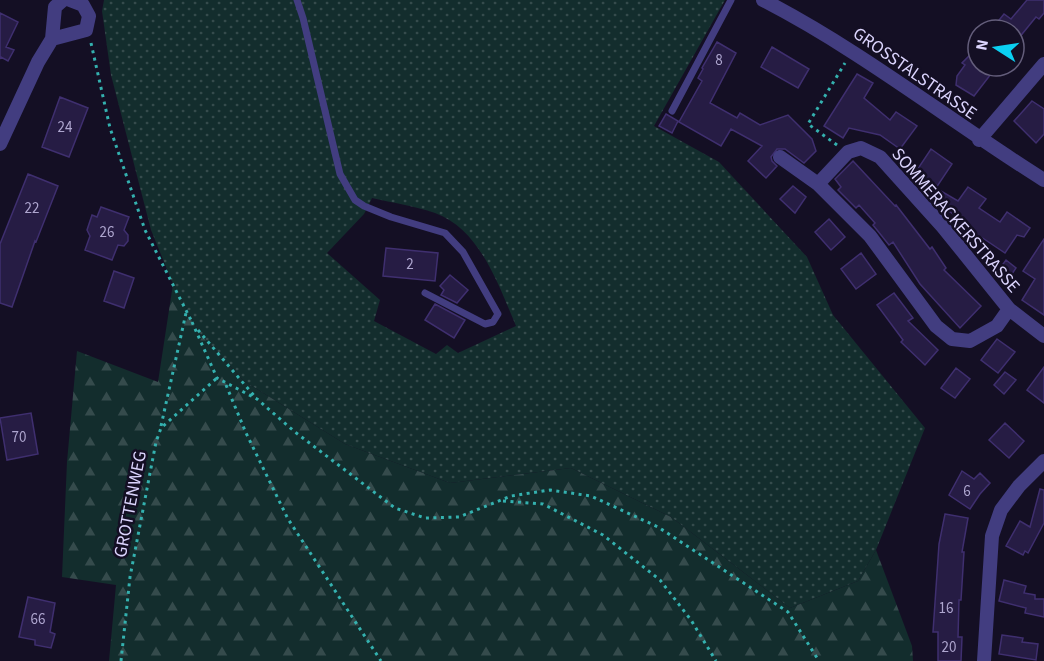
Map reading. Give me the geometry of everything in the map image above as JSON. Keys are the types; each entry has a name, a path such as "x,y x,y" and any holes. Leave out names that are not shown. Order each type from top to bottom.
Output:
{"street":[{"path":"0,144 38,62 52,39 55,7 63,0"},
{"path":"52,39 86,30 89,16 83,5 70,0"},
{"name":"GROSSTALSTRASSE","path":"763,0 852,50 979,140 1044,180"},
{"path":"979,140 1041,72"},
{"name":"SOMMERACKERSTRASSE","path":"848,152 861,148 880,157 943,227 1010,309 1044,336"},
{"path":"818,184 848,152"},
{"name":"SOMMERACKERSTRASSE","path":"780,157 818,184 870,236 936,326 952,339 970,341 997,326 1010,309"},
{"path":"984,661 992,536 1001,510 1019,486 1044,461"}],"lane":[{"path":"297,0 340,174 348,190 355,200 376,212 446,233 463,252 498,315 494,322 485,324 425,293"},
{"path":"672,111 732,0"}],"path":[{"path":"86,30 94,51 110,128 141,220 217,378 257,399"},
{"path":"848,152 808,124 852,50"},
{"path":"160,428 186,312"},
{"path":"192,322 257,399 295,432 395,508 425,518 459,517 511,496 550,490 591,496 658,527 788,612 819,661"},
{"name":"GROTTENWEG","path":"121,661 130,577 160,428 217,378"},
{"path":"226,384 246,433 288,519 381,661"},
{"path":"501,501 543,504 603,535 660,580 691,620 716,661"}],"green space":[{"path":"104,0 725,0 654,126 719,162 807,257 833,315 925,428 876,550 858,581 790,608 671,517 571,468 450,483 345,444 244,381 201,335 173,284 151,230 111,75 102,11","holes":["372,198 435,213 451,221 464,232 486,260 516,326 458,353 447,345 436,354 374,321 380,300 327,253 364,214"]},
{"path":"173,284 201,335 244,381 345,444 450,483 571,468 671,517 790,608 858,581 876,550 912,646 913,661 109,661 116,585 62,577 67,462 77,351 158,382"}],"building":[{"path":"1027,0 1044,0 1044,13 1039,19 1036,17 1026,29 1026,18 1012,18"},
{"path":"0,13 18,22 6,47 14,50 8,61 1,57 0,59"},
{"path":"717,42 736,53 710,103 737,118 740,113 760,125 788,115 812,139 816,151 804,163 785,149 777,149 771,157 777,166 766,178 748,161 762,146 731,129 721,146 679,122 702,81 698,78"},
{"path":"772,47 809,69 798,88 761,67"},
{"path":"966,59 966,78 988,78 974,96 956,85 957,76 965,65 962,63"},
{"path":"857,74 873,83 864,98 890,120 896,112 917,126 900,149 880,135 849,128 843,138 824,126"},
{"path":"60,97 88,108 69,157 42,147"},
{"path":"1032,101 1044,109 1044,134 1036,143 1014,121"},
{"path":"666,114 678,121 672,133 659,126"},
{"path":"931,149 952,164 936,188 915,173"},
{"path":"853,161 896,205 930,249 932,247 946,268 944,270 981,306 960,328 920,284 893,242 889,245 873,225 875,223 859,205 856,208 838,190 841,187 835,179"},
{"path":"28,174 58,186 35,241 12,307 0,303 0,244"},
{"path":"793,186 806,197 795,213 780,199"},
{"path":"968,187 986,199 979,208 1000,222 1007,212 1030,228 1024,237 1017,235 1005,253 981,237 977,243 965,235 971,227 935,201 941,191 958,201"},
{"path":"101,207 129,217 124,230 128,235 128,241 124,246 118,245 112,260 85,250 90,236 87,230 92,215 97,217"},
{"path":"829,219 845,237 831,250 815,232"},
{"path":"1044,239 1044,315 1022,300 1035,279 1023,271"},
{"path":"386,248 438,253 435,281 383,276"},
{"path":"861,253 876,274 856,289 841,269"},
{"path":"1006,260 1016,268 1006,283 995,275"},
{"path":"114,271 134,278 124,308 104,301"},
{"path":"450,275 468,290 457,303 441,295 444,290 440,286"},
{"path":"894,293 913,318 908,321 938,350 925,365 901,342 903,340 877,305"},
{"path":"435,304 465,320 454,338 425,320"},
{"path":"997,339 1015,352 998,373 981,360"},
{"path":"1044,367 1044,403 1027,390"},
{"path":"956,368 970,379 955,398 941,388"},
{"path":"1005,372 1016,380 1004,394 994,385"},
{"path":"31,413 38,454 7,460 0,418"},
{"path":"1005,423 1024,441 1009,458 989,440"},
{"path":"962,471 974,479 980,473 990,483 970,509 949,495"},
{"path":"1040,489 1044,490 1044,523 1028,553 1025,551 1023,555 1006,546 1020,521 1030,527"},
{"path":"945,514 968,518 962,552 964,552 961,600 959,600 958,637 962,637 961,661 938,661 938,632 933,632 939,544"},
{"path":"1004,580 1026,586 1024,593 1035,595 1035,599 1044,599 1044,617 1025,613 1026,608 999,601"},
{"path":"28,597 55,603 50,632 55,634 51,648 35,645 35,640 19,637"},
{"path":"1002,635 1023,638 1022,642 1038,644 1036,660 999,654"}]}
